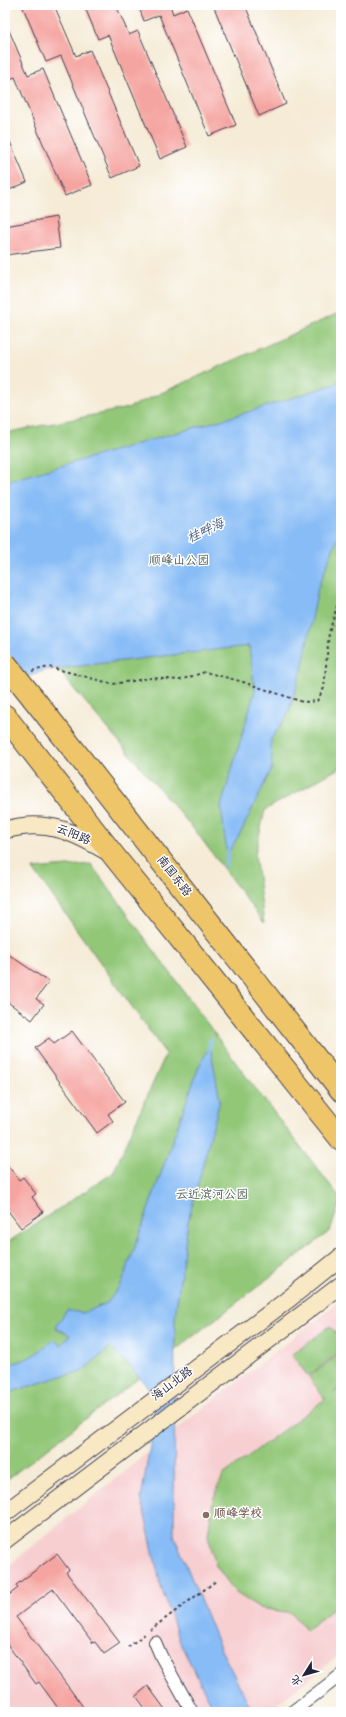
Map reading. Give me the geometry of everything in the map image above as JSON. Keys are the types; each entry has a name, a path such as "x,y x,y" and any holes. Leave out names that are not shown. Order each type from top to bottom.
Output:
{"highway":[{"name":"南国东路","path":"5,663 341,1090"},
{"path":"5,716 114,856 341,1139"}],"street":[{"name":"云阳路","path":"5,830 32,825 49,826 68,831 114,856"},
{"name":"海山北路","path":"5,1513 286,1301 341,1257"},
{"name":"海山北路","path":"5,1540 341,1285"},
{"path":"155,1642 160,1656 192,1712"},
{"path":"292,1712 341,1674"}],"path":[{"path":"27,672 48,667 113,684 151,678 180,680 205,672 240,681 303,702 317,700 324,688 329,633 341,593"},
{"path":"166,1618 216,1582"}],"shaded area":[{"name":"顺峰学校","path":"341,1300 341,1654 267,1712 5,1712 5,1568 179,1427"}],"green space":[{"name":"顺峰山公园","path":"341,312 341,767 265,810 255,854 264,923 197,833 5,608 5,433 128,408"},
{"name":"云近滨河公园","path":"91,864 242,1071 341,1199 330,1231 5,1481 5,1244 113,1173 166,1054 33,869"},
{"path":"330,1326 341,1340 341,1351 308,1376 292,1355"},
{"path":"341,1353 341,1386 333,1393 341,1387 341,1603 306,1630 291,1613 260,1608 236,1593 216,1566 208,1535 213,1500 223,1475 325,1399 309,1377"}],"water":[{"name":"顺峰山公园","path":"341,379 341,536 336,542 318,588 302,670 287,716 271,739 272,768 242,830 227,855 221,806 255,691 249,646 46,670 5,685 5,482 245,413 335,384"},
{"path":"210,1046 220,1100 188,1222 175,1317 174,1535 220,1648 253,1712 215,1712 181,1645 161,1587 141,1498 154,1423 154,1395 131,1367 111,1347 81,1372 62,1376 5,1394 5,1365 26,1359 43,1349 54,1339 61,1345 70,1335 56,1328 67,1310 82,1313 107,1303 122,1283 199,1066"}],"building":[{"path":"22,5 54,5 76,56 90,50 139,166 112,178 61,56 46,62"},
{"path":"84,5 116,5 129,35 138,31 187,147 160,159 108,35 98,39"},
{"path":"138,5 170,5 173,14 187,8 236,125 209,136 159,15 144,21"},
{"path":"213,5 245,5 286,104 259,116"},
{"path":"5,21 28,75 43,69 92,185 65,196 15,77 5,81"},
{"path":"5,130 27,182 5,192"},
{"path":"56,217 60,248 5,255 5,226"},
{"path":"5,952 49,982 36,999 44,1004 32,1020 5,1000"},
{"path":"72,1031 125,1102 108,1114 113,1121 97,1133 35,1048 49,1038 54,1044"},
{"path":"5,1162 19,1180 23,1177 36,1194 32,1197 43,1212 21,1228 9,1212 5,1215"},
{"path":"57,1554 69,1570 66,1572 120,1643 104,1654 95,1642 93,1643 53,1589 16,1617 87,1712 61,1712 39,1682 36,1684 5,1641 5,1598 18,1588 16,1585"},
{"path":"148,1686 167,1712 148,1712 136,1696"}],"waterway":[{"path":"226,865 228,850"},
{"path":"209,1051 211,1039"}],"place":[{"name":"顺峰学校","path":"206,1515"}],"water label":[{"name":"桂畔海","path":"206,532"}]}
